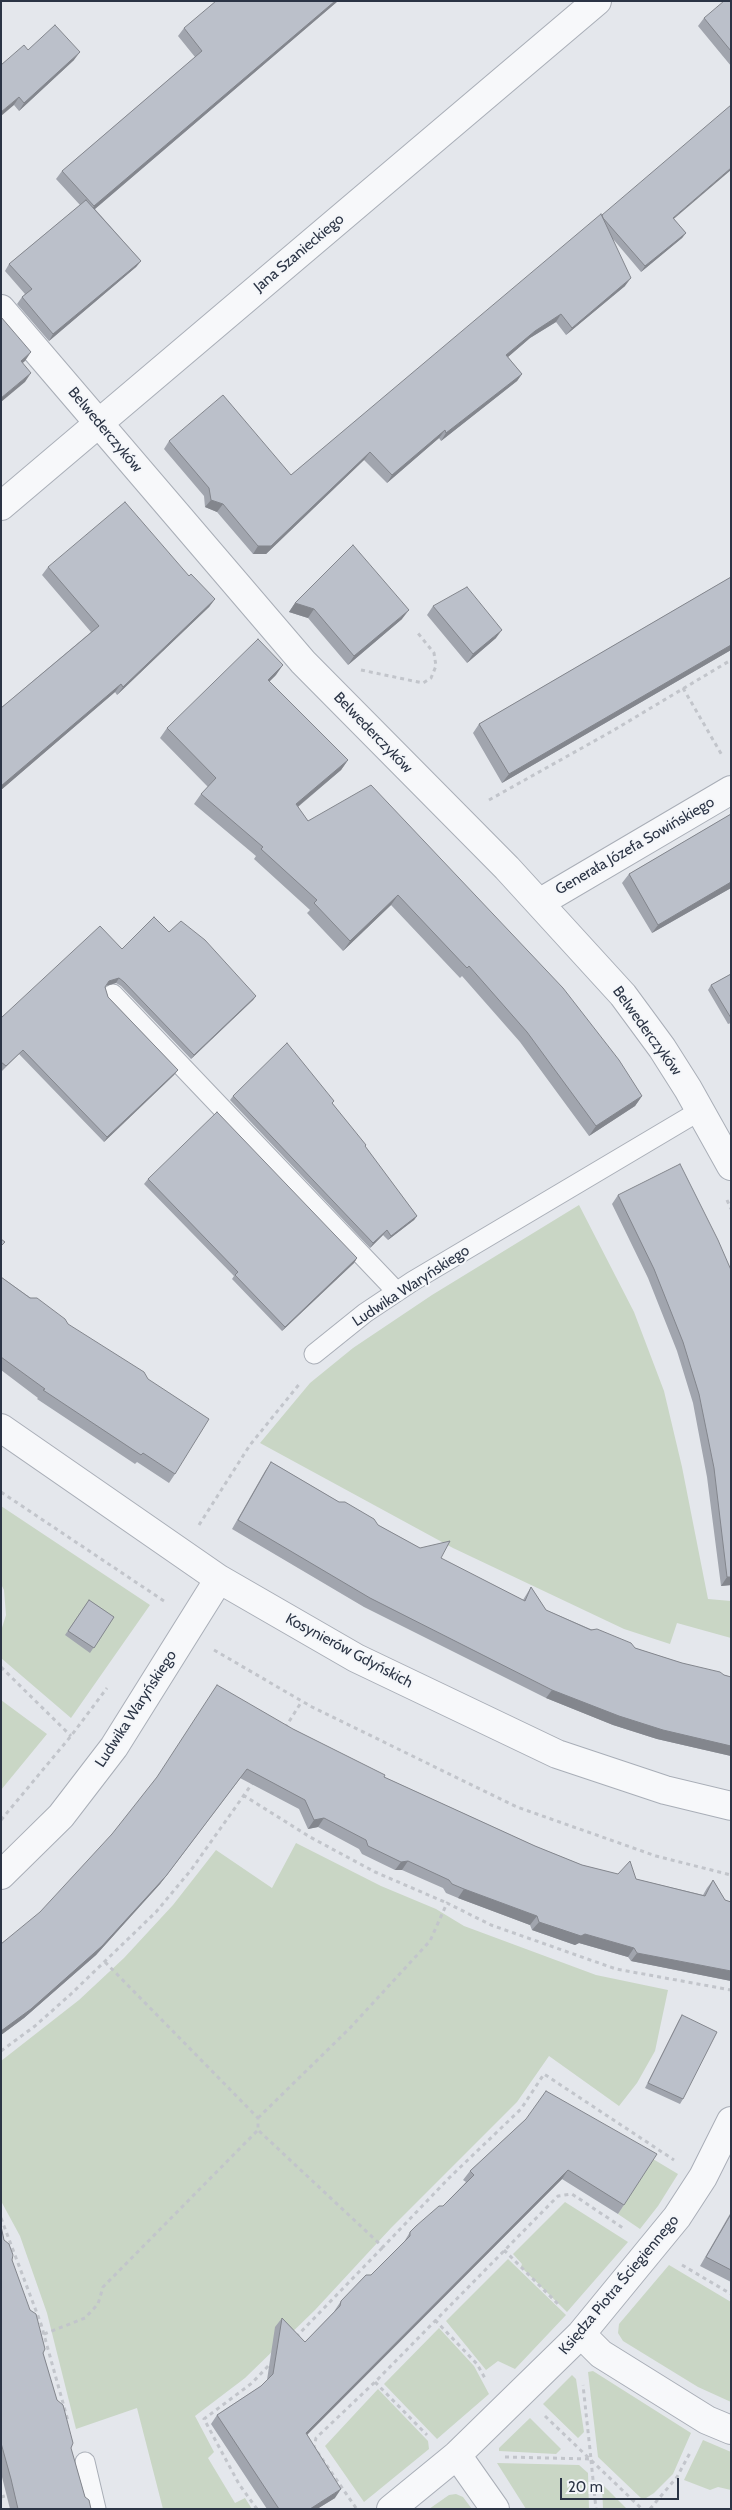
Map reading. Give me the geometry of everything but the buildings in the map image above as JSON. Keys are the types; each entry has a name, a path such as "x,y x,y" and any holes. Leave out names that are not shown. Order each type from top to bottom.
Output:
{"street":[{"name":"Jana Szanieckiego","path":"1,506 597,1"},
{"name":"Belwederczyków","path":"1,309 303,662 539,903 623,995 662,1048 701,1110 731,1166"},
{"name":"Generała Józefa Sowińskiego","path":"539,903 731,790"},
{"name":"Kosynierów Gdyńskich","path":"1,1428 218,1579 356,1658 557,1754 665,1790 731,1806"},
{"name":"Ludwika Waryńskiego","path":"1,1875 61,1816 114,1747 218,1579"},
{"name":"Księdza Piotra Ściegiennego","path":"391,2509 457,2455 581,2334 678,2217 703,2176 731,2121"},
{"path":"581,2334 600,2354 719,2425"},
{"path":"457,2455 495,2509"}],"lane":[{"path":"113,994 397,1292"},
{"name":"Ludwika Waryńskiego","path":"314,1354 365,1313 397,1292 701,1110"},
{"path":"85,2462 96,2509"}],"path":[{"path":"488,800 614,730 731,660"},
{"path":"683,688 724,758"},
{"path":"160,1607 186,1556 250,1445 298,1384 322,1364 314,1354"},
{"path":"1,1492 164,1601"},
{"path":"186,1633 302,1701 518,1807 656,1856 731,1875"},
{"path":"1,1667 71,1736"},
{"path":"1,1820 71,1736 110,1684"},
{"path":"282,1734 302,1701"},
{"path":"1,2051 35,2026 156,1912 191,1870 256,1776"},
{"path":"243,1795 310,1837 367,1867 491,1925 616,1968 731,1990"},
{"path":"258,2118 350,2028 430,1941 447,1903"},
{"path":"44,2334 85,2318 98,2304 103,2287 258,2130 258,2118 105,1962"},
{"path":"292,2342 382,2247 521,2109 544,2074 677,2162"},
{"path":"258,2130 382,2247"},
{"path":"356,2509 314,2447 316,2438 375,2382 558,2196 572,2194 629,2232"},
{"path":"1,2218 44,2334 68,2421"},
{"path":"654,2247 731,2294"},
{"path":"504,2250 563,2310"},
{"path":"435,2320 477,2364 490,2387"},
{"path":"257,2509 239,2484 204,2419 252,2383 272,2362"},
{"path":"582,2380 596,2509"},
{"path":"375,2382 432,2440"},
{"path":"538,2410 642,2509"},
{"path":"650,2509 719,2425"},
{"path":"497,2456 591,2459"}],"green space":[{"path":"579,1205 634,1312 664,1391 682,1467 708,1599 731,1601 731,1638 677,1623 670,1644 624,1629 453,1548 260,1443 310,1383 353,1348 432,1295"},
{"path":"1,1506 150,1605 71,1718 1,1658 1,1631 6,1615 4,1590 1,1584"},
{"path":"1,1700 47,1734 1,1790"},
{"path":"296,1843 381,1886 436,1909 464,1926 596,1975 668,1990 655,2051 637,2083 619,2106 549,2056 517,2102 391,2228 315,2310 245,2378 195,2416 214,2452 208,2458 235,2503 245,2498 252,2509 163,2509 137,2408 76,2429 47,2313 20,2236 1,2201 1,2061 79,2000 124,1958 173,1905 216,1850 272,1888"},
{"path":"653,2159 678,2174 658,2206 640,2229 618,2214"},
{"path":"565,2202 628,2242 567,2312 521,2267 522,2264 513,2254"},
{"path":"508,2259 566,2315 515,2369 498,2361 486,2370 446,2321"},
{"path":"669,2265 731,2302 731,2402 698,2387 623,2341 618,2333 619,2324"},
{"path":"439,2328 474,2366 489,2394 437,2439 384,2384"},
{"path":"593,2371 691,2433 673,2474 654,2493 643,2500 598,2457 588,2372"},
{"path":"572,2375 576,2379 584,2432 578,2438 543,2404"},
{"path":"378,2389 428,2441 429,2449 364,2502 325,2446"},
{"path":"530,2418 561,2449 556,2454 499,2451 499,2448"},
{"path":"703,2440 731,2452 731,2490 718,2487 710,2490 684,2480"},
{"path":"497,2463 579,2465 588,2473 589,2509 526,2509"},
{"path":"602,2484 627,2509 603,2509"},
{"path":"456,2494 463,2497 472,2509 429,2509 449,2495"}]}
